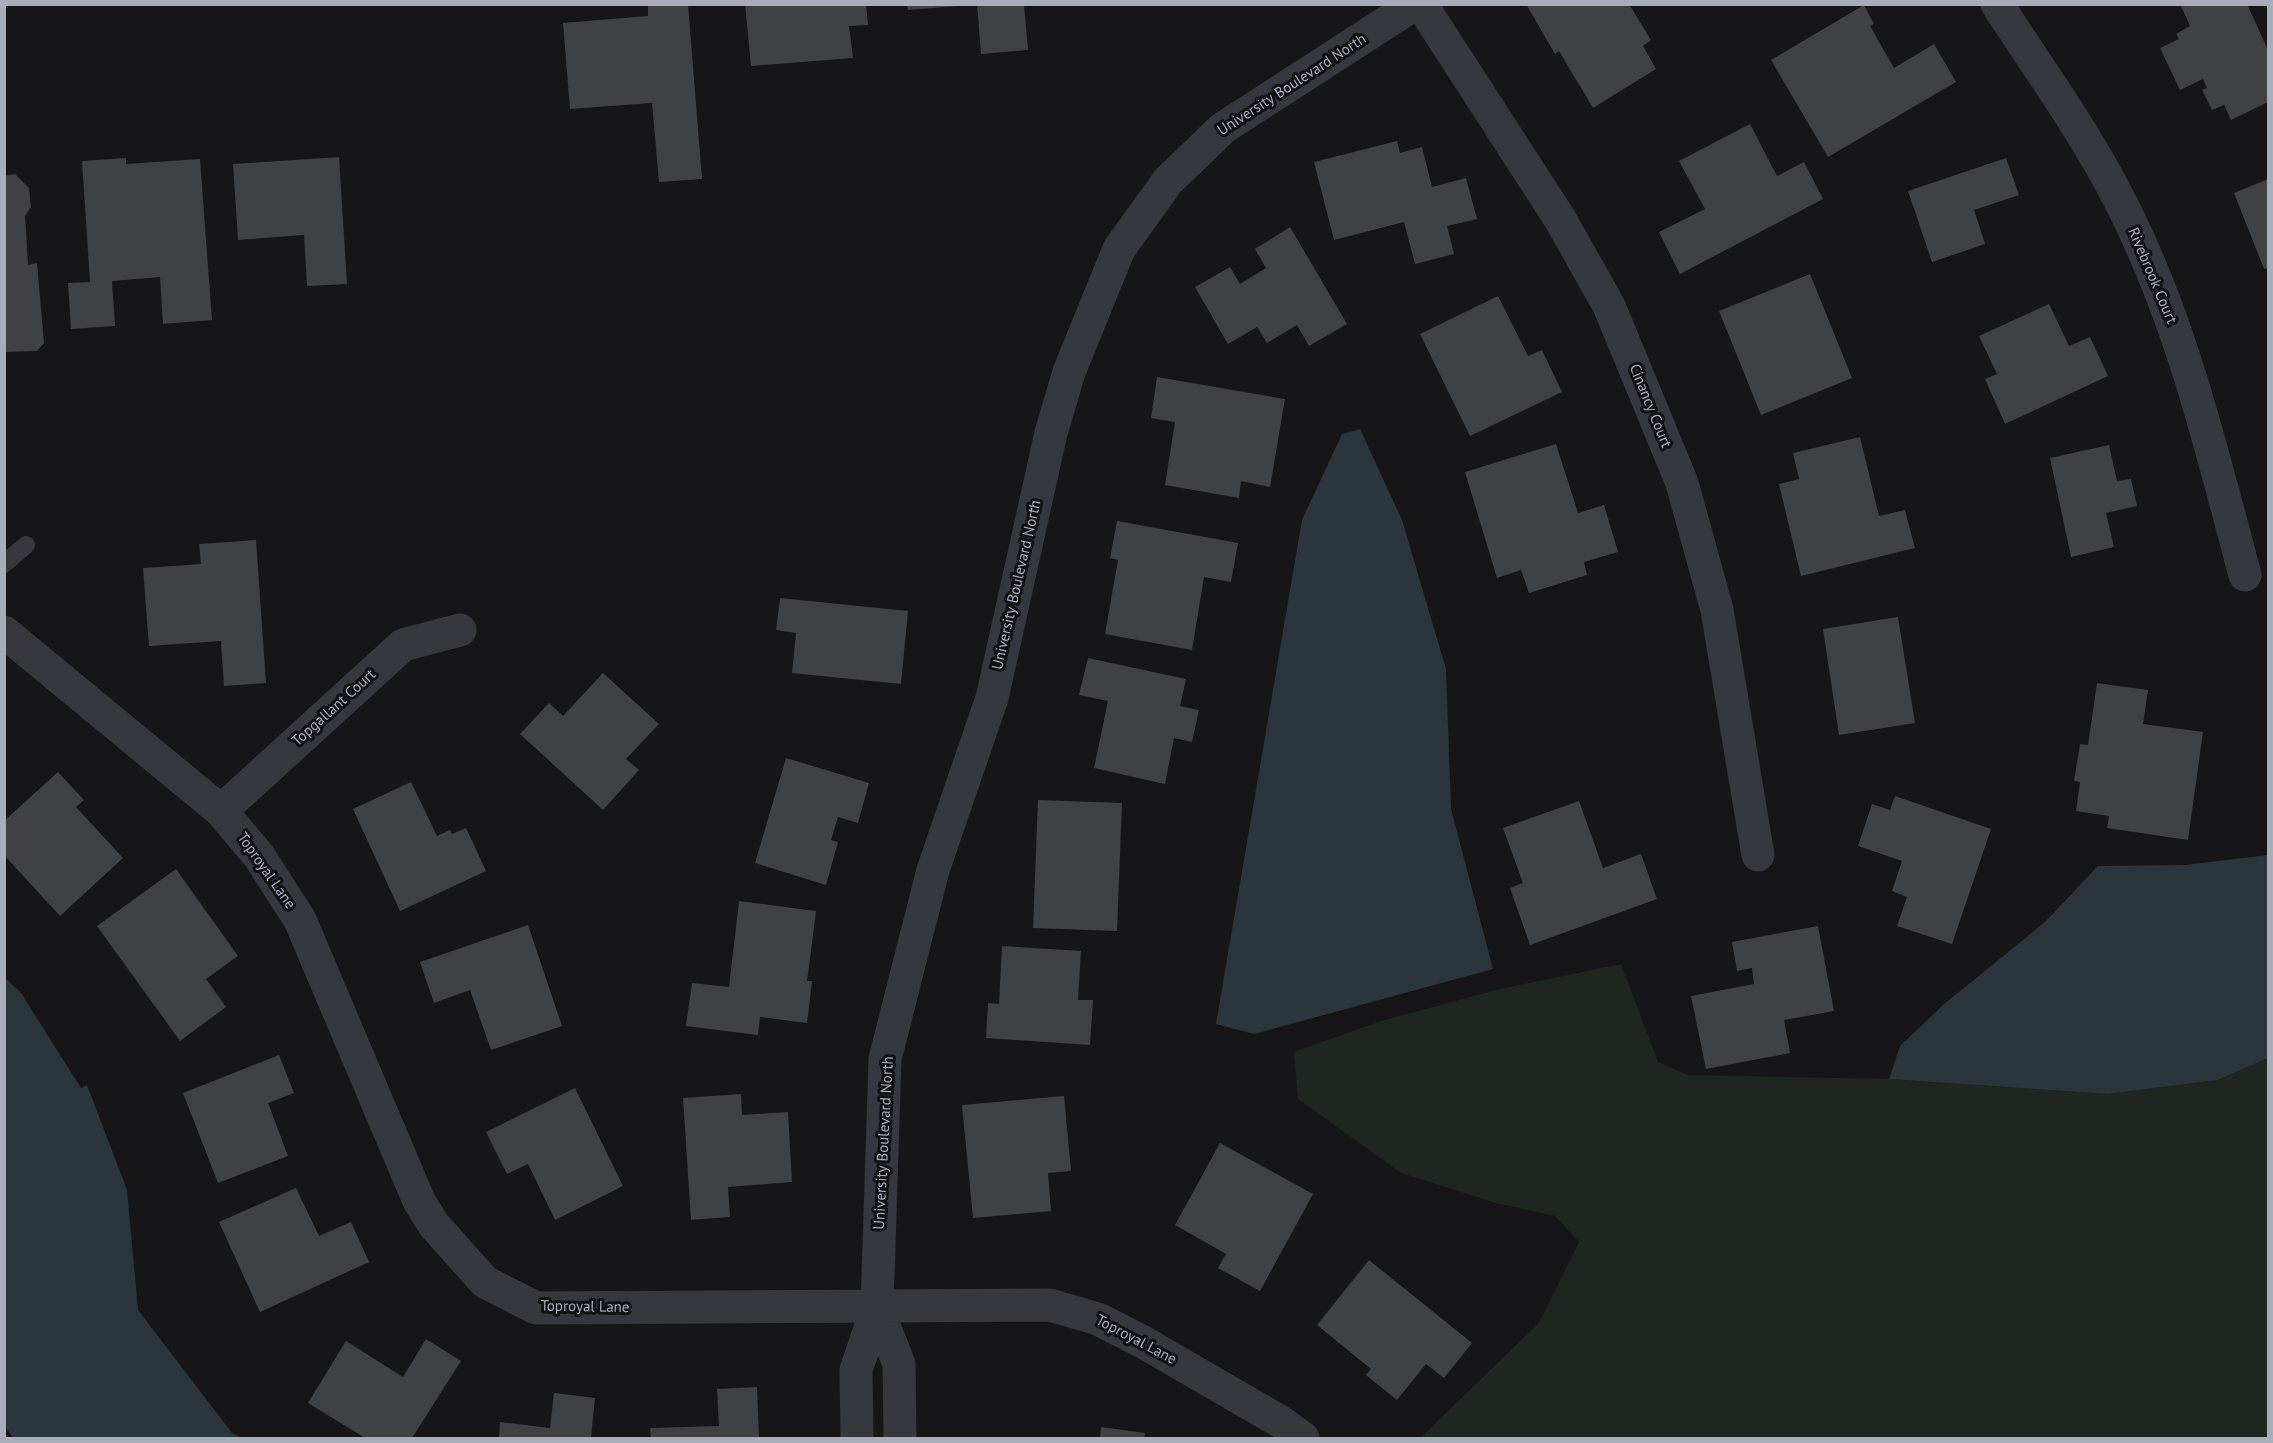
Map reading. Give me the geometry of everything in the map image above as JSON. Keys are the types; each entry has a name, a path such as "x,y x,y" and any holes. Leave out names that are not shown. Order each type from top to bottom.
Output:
{"street":[{"name":"University Boulevard North","path":"857,1438 856,1370 877,1308 885,1059 933,870 992,698 1069,372 1119,249 1168,181 1223,128 1415,4"},
{"name":"Cinancy Court","path":"1421,4 1560,219 1609,306 1682,483 1718,609 1758,855"},
{"name":"Rivebrook Court","path":"1997,4 2091,149 2121,203 2153,275 2192,376 2245,575"},
{"name":"Topgallant Court","path":"221,811 403,645 460,630"},
{"name":"Toproyal Lane","path":"4,632 221,811 259,856 300,920 419,1201 434,1225 485,1282 536,1308 877,1308 1050,1305 1098,1318 1271,1416 1303,1438"},
{"name":"University Boulevard North","path":"877,1308 898,1364 900,1438"}],"lane":[{"path":"4,564 26,545"}],"shaded area":[{"path":"1360,429 1402,520 1446,669 1451,809 1493,969 1254,1034 1216,1024 1302,520 1342,434"},
{"path":"2268,855 2268,1058 2218,1080 2108,1094 1889,1079 1900,1046 1943,1005 2045,922 2098,866 2185,865"},
{"path":"1621,964 1658,1062 1688,1075 1889,1079 2108,1094 2218,1080 2268,1058 2268,1438 1420,1438 1539,1323 1579,1242 1555,1216 1496,1203 1401,1173 1298,1099 1294,1052 1381,1021 1500,989"},
{"path":"5,978 21,993 81,1088 87,1085 127,1190 138,1310 232,1433 243,1438 13,1438 5,1426"}],"building":[{"path":"648,4 688,4 702,179 659,182 652,103 570,109 563,23 648,16"},
{"path":"745,4 866,4 868,25 849,26 853,58 751,66"},
{"path":"907,4 958,4 958,6 908,10"},
{"path":"977,4 1024,4 1028,50 981,54"},
{"path":"1526,4 1629,4 1651,40 1643,46 1656,69 1593,108 1559,51 1555,54"},
{"path":"2180,4 2247,4 2268,50 2268,102 2231,120 2224,105 2212,110 2202,90 2207,88 2203,79 2180,90 2160,48 2179,39 2176,34 2190,26"},
{"path":"1864,5 1874,24 1870,26 1894,68 1934,44 1956,82 1828,157 1771,60"},
{"path":"1750,124 1777,176 1804,162 1823,199 1680,274 1659,232 1705,209 1679,161"},
{"path":"1397,141 1400,153 1422,147 1432,187 1466,178 1477,219 1447,226 1454,254 1415,264 1404,222 1334,240 1314,162"},
{"path":"339,157 347,284 307,286 304,235 238,240 233,164"},
{"path":"126,158 126,164 200,159 212,320 163,324 160,277 112,281 115,326 71,329 68,283 90,282 82,161"},
{"path":"2006,158 2019,195 1974,210 1985,244 1932,262 1908,191"},
{"path":"15,174 29,188 31,207 25,216 28,265 37,263 44,343 37,351 4,352 4,176"},
{"path":"2268,179 2268,268 2264,269 2234,193"},
{"path":"1290,227 1347,324 1309,346 1297,325 1267,343 1257,327 1228,344 1195,287 1230,267 1240,284 1266,268 1255,249"},
{"path":"1810,274 1852,378 1761,415 1719,311"},
{"path":"1498,296 1528,356 1542,350 1562,392 1470,436 1420,334"},
{"path":"2049,304 2069,346 2090,337 2108,376 2005,424 1985,379 1997,374 1979,336"},
{"path":"1157,377 1285,399 1270,487 1241,481 1239,498 1165,485 1175,422 1151,418"},
{"path":"1860,437 1879,516 1905,510 1915,548 1801,576 1779,484 1799,479 1793,453"},
{"path":"1556,444 1578,513 1604,505 1618,552 1584,562 1587,575 1529,593 1521,570 1497,578 1465,472"},
{"path":"2109,445 2117,481 2131,479 2137,506 2106,513 2114,547 2071,557 2050,458"},
{"path":"1117,521 1238,543 1231,582 1204,577 1192,650 1105,634 1118,560 1110,558"},
{"path":"256,540 266,683 224,686 221,641 149,646 143,568 201,564 199,544"},
{"path":"780,598 908,611 901,684 792,673 796,633 776,630"},
{"path":"1898,617 1915,723 1839,735 1823,629"},
{"path":"1088,658 1186,679 1180,706 1199,710 1192,742 1174,738 1165,784 1094,768 1108,701 1079,695"},
{"path":"603,673 659,724 626,759 639,770 603,810 520,734 549,703 563,716"},
{"path":"2097,683 2148,690 2143,724 2203,732 2188,840 2107,828 2109,816 2076,811 2080,782 2074,781 2080,744 2088,745"},
{"path":"786,758 869,783 858,823 838,817 831,840 838,842 826,885 755,863"},
{"path":"58,772 84,800 76,807 123,858 60,916 4,855 4,821"},
{"path":"411,782 437,836 450,830 452,834 466,828 486,871 400,911 353,809"},
{"path":"1895,796 1991,829 1952,944 1897,926 1907,897 1892,891 1902,861 1858,846 1872,804 1890,810"},
{"path":"1038,800 1122,803 1117,931 1033,928"},
{"path":"1579,801 1603,868 1641,854 1657,899 1530,945 1510,888 1523,883 1503,828"},
{"path":"176,869 238,956 206,979 226,1007 180,1041 97,926"},
{"path":"739,901 816,911 807,981 812,981 807,1023 760,1017 758,1035 686,1026 692,983 729,987"},
{"path":"528,925 562,1026 491,1050 470,990 434,1003 420,962"},
{"path":"1818,926 1834,1011 1784,1020 1790,1053 1706,1069 1691,996 1754,984 1752,968 1737,971 1732,942"},
{"path":"1002,946 1081,951 1078,1000 1093,1000 1090,1045 986,1038 988,1003 999,1004"},
{"path":"279,1055 294,1093 268,1103 288,1156 218,1183 183,1093"},
{"path":"575,1088 623,1186 555,1220 528,1164 507,1174 486,1132"},
{"path":"741,1094 742,1115 788,1112 792,1182 728,1187 730,1217 691,1220 683,1098"},
{"path":"1064,1096 1071,1171 1048,1173 1051,1211 973,1218 962,1105"},
{"path":"1220,1143 1313,1194 1260,1291 1218,1268 1226,1254 1175,1225"},
{"path":"296,1188 319,1236 351,1222 369,1262 260,1312 219,1222"},
{"path":"1369,1260 1472,1343 1444,1378 1426,1364 1397,1400 1366,1375 1371,1369 1317,1325"},
{"path":"426,1339 461,1361 412,1438 365,1438 308,1403 346,1341 403,1377"},
{"path":"757,1387 759,1438 651,1438 650,1428 719,1426 717,1389"},
{"path":"554,1393 595,1398 591,1438 499,1438 500,1422 550,1428"},
{"path":"1101,1427 1145,1433 1144,1438 1100,1438"}]}
